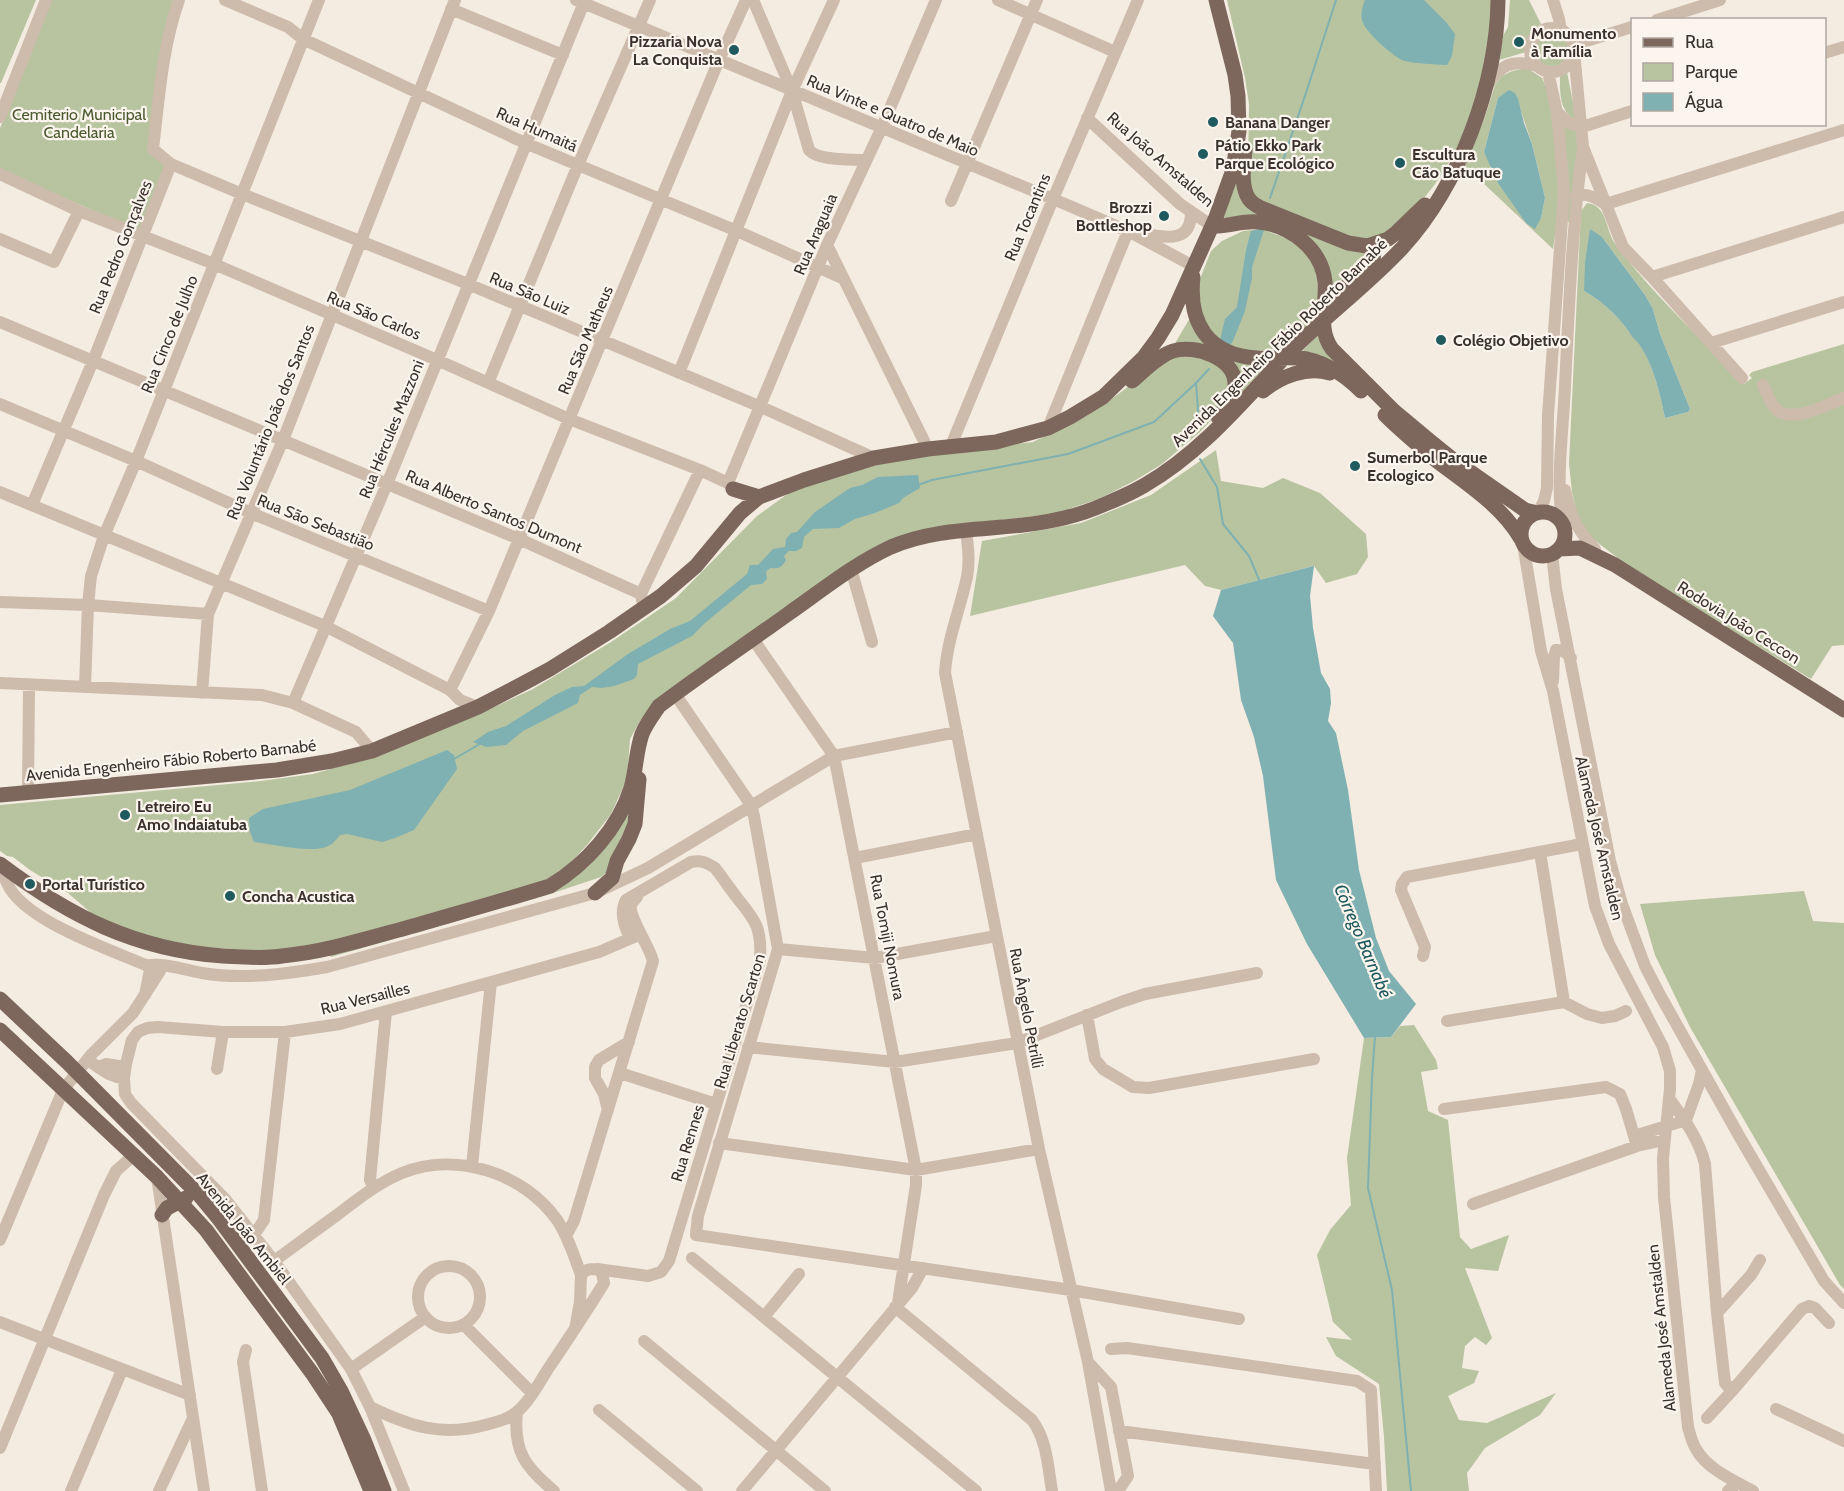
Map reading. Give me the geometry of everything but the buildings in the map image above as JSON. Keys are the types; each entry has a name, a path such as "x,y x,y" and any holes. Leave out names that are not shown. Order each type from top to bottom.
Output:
{"main road":[{"name":"Avenida Engenheiro Fábio Roberto Barnabé","path":"0,795 277,770 332,761 372,751 478,707 550,669 642,601 661,596 696,566 740,513 759,497 874,458 928,449 996,442 1048,428 1103,397 1132,370 1158,339 1172,315 1212,226 1233,170 1237,151 1239,113 1234,68 1216,0"},
{"name":"Avenida Engenheiro Fábio Roberto Barnabé","path":"1,865 99,926 128,937 163,948 206,955 246,957 280,957 330,949 550,886 565,878 593,851 616,819 630,789 642,734 659,706 851,569 906,541 966,530 1025,525 1083,513 1144,486 1177,464 1201,444 1284,358 1404,246 1421,225 1445,189 1472,128 1486,87 1495,37 1498,0"},
{"path":"1234,68 1241,77 1244,94 1246,134 1244,178 1249,199 1261,208 1348,243 1367,246 1396,233 1421,210 1460,156"},
{"path":"1212,226 1224,227 1259,222 1292,233 1304,242 1317,259 1323,273 1325,291 1323,322 1326,341 1332,350 1394,411 1464,468 1525,510 1537,513 1547,512 1556,516 1573,536 1615,566"},
{"path":"1340,308 1349,284 1373,260 1375,244"},
{"path":"1194,267 1191,294 1196,322 1216,346 1235,355 1259,358 1305,358 1323,364 1356,386 1404,434 1506,517 1529,552 1546,556 1555,551 1563,542 1565,535 1563,525"},
{"path":"1103,397 1128,384 1171,351 1190,348 1207,352 1231,370 1235,381 1229,403 1206,430 1201,444"},
{"path":"1284,358 1306,372"},
{"path":"1238,407 1250,401 1274,382 1306,372 1328,372 1356,386"},
{"path":"731,486 759,497"},
{"path":"731,486 740,513"},
{"path":"1522,542 1520,533 1525,520 1537,513"},
{"path":"1555,551 1580,548 1615,566"},
{"name":"Rodovia João Ceccon","path":"1615,566 1844,710"},
{"path":"596,893 612,878 617,861 635,824 639,792 639,752"},
{"path":"0,801 22,794"},
{"name":"Avenida João Ambiel","path":"0,999 76,1071 200,1196 219,1219 322,1358 341,1391 364,1440 384,1491"},
{"name":"Avenida João Ambiel","path":"0,1031 157,1177 206,1230 312,1373 339,1414 371,1491"},
{"path":"134,1155 143,1154 150,1146"},
{"path":"162,1215 166,1208 179,1201 191,1196 200,1196"}],"street":[{"path":"0,117 46,0"},
{"path":"171,164 153,149 170,25 179,0"},
{"name":"Rua Humaitá","path":"225,0 288,27 303,39 525,143 737,231 842,278"},
{"name":"Rua Cinco de Julho","path":"85,687 91,576 104,536 136,461 318,0"},
{"path":"488,383 578,165 650,0"},
{"name":"Rua São Matheus","path":"450,690 489,611 718,60 746,0"},
{"path":"753,0 792,91 806,144 813,155 865,160"},
{"path":"679,373 792,91 834,0"},
{"name":"Rua Araguaia","path":"731,486 760,407 827,245 882,127 936,0"},
{"path":"998,0 1115,52"},
{"path":"951,201 1037,0"},
{"name":"Rua Tocantins","path":"950,448 1138,0"},
{"path":"1553,0 1561,30"},
{"path":"1663,18 1720,0"},
{"name":"Rua Vinte e Quatro de Maio","path":"581,1 1128,231 1194,267"},
{"name":"Rua Hércules Mazzoni","path":"293,703 387,484 563,55 581,1"},
{"path":"453,5 563,55"},
{"name":"Rua Voluntário João dos Santos","path":"202,693 208,614 283,440 453,5"},
{"path":"1573,48 1631,27"},
{"path":"1537,513 1544,501 1547,488 1548,416 1564,191 1557,112 1542,69 1530,56 1530,46 1534,37 1551,28 1561,30 1571,39 1583,147 1576,196 1561,472 1560,511 1563,525"},
{"path":"1826,52 1844,47"},
{"path":"1486,87 1495,74 1513,63 1556,72 1564,69 1570,63 1573,48"},
{"path":"1557,112 1569,123 1582,127 1631,111"},
{"name":"Rua João Amstalden","path":"1087,118 1191,213 1212,226"},
{"path":"1606,204 1844,130"},
{"path":"1583,147 1623,247 1653,277 1742,378"},
{"name":"Rua São Luiz","path":"171,164 468,284 760,407 874,458"},
{"name":"Rua Pedro Gonçalves","path":"32,505 93,361 171,164"},
{"name":"Rua São Carlos","path":"0,174 79,211 214,264 569,419 700,470 731,486"},
{"path":"1576,196 1580,194 1597,198 1606,204"},
{"path":"0,239 54,262 79,211"},
{"path":"1048,428 1128,231 1158,236 1180,236 1188,231 1191,224 1191,213"},
{"path":"1653,277 1844,217"},
{"path":"827,245 928,449"},
{"path":"1711,343 1844,302"},
{"name":"Rua Alberto Santos Dumont","path":"0,322 519,538 642,601"},
{"path":"1763,385 1777,410 1792,416 1844,398"},
{"name":"Rua São Sebastião","path":"0,404 136,461 250,513 489,611"},
{"path":"642,601 700,470"},
{"path":"1561,472 1572,519 1582,536 1594,549"},
{"path":"0,492 325,626 450,690 460,700 478,707"},
{"name":"Rua Ângelo Petrilli","path":"966,530 969,554 968,575 946,656 945,673 1017,1043 1088,1362 1111,1491"},
{"name":"Alameda José Amstalden","path":"1522,542 1542,651 1595,906 1609,944 1663,1047 1670,1071 1663,1158 1664,1197 1688,1426 1694,1447 1703,1460 1733,1487 1753,1491"},
{"path":"1555,551 1556,589 1610,861 1622,904 1645,966 1738,1134 1824,1281 1844,1303"},
{"path":"851,569 872,642"},
{"path":"0,602 208,614"},
{"name":"Rua Tomiji Nomura","path":"753,639 834,756 916,1170 916,1185 897,1305"},
{"path":"1552,691 1554,657 1557,650 1564,651 1571,658"},
{"path":"0,683 262,695 293,703 356,732 372,751"},
{"path":"22,794 29,685"},
{"name":"Rua Liberato Scarton","path":"675,694 751,805 778,949 698,1216 696,1235 904,1265"},
{"path":"1,865 13,893 32,911 82,938 157,969 209,974 255,975 298,972 327,967 596,893 648,868 834,756 957,732"},
{"path":"855,858 976,834"},
{"path":"1423,956 1425,946 1401,890 1407,877 1582,844"},
{"path":"1540,852 1564,1002"},
{"name":"Rua Rennes","path":"597,1269 648,1276 661,1272 669,1261 760,960 761,944 751,913 715,867 700,860 691,862 641,891 631,906 635,936"},
{"path":"566,1236 574,1221 653,961 651,951 635,936"},
{"name":"Rua Versailles","path":"124,1072 132,1040 138,1032 147,1028 285,1032 340,1024 599,951 635,936"},
{"path":"778,949 875,958 996,936"},
{"path":"0,1239 63,1090 76,1071 134,1013 145,996 157,969"},
{"path":"748,1047 896,1062 1017,1043 1145,993 1257,973"},
{"path":"472,1166 491,982"},
{"path":"1447,1021 1564,1002 1587,1014 1602,1018 1626,1011"},
{"path":"374,1187 370,1180 386,1011"},
{"path":"1087,1015 1095,1059 1103,1069 1133,1087 1149,1088 1314,1059"},
{"path":"217,1069 223,1032"},
{"path":"254,1235 264,1220 285,1032"},
{"path":"609,1110 595,1078 595,1067 599,1060 629,1042"},
{"path":"87,1060 115,1077 124,1072 125,1094 131,1104 225,1198 274,1261 351,1369 370,1407 404,1491"},
{"path":"87,1060 84,1070 87,1083"},
{"path":"1473,1204 1635,1141 1665,1134 1686,1120 1700,1084 1702,1070"},
{"path":"620,1073 716,1104"},
{"path":"1444,1109 1606,1088 1620,1094 1635,1141"},
{"path":"1669,1098 1686,1120 1689,1129 1701,1146 1705,1164 1725,1383 1732,1391"},
{"path":"719,1143 916,1170 1039,1149"},
{"path":"0,1448 104,1195 116,1171 134,1155"},
{"path":"274,1261 374,1187 403,1172 428,1166 472,1166 514,1182 537,1198 557,1220 566,1236 581,1275 579,1315 575,1329"},
{"path":"157,1177 204,1491"},
{"path":"692,1258 976,1491"},
{"path":"1717,1313 1752,1275 1760,1260"},
{"path":"904,1265 1071,1290 1239,1320"},
{"path":"446,1266 459,1267 477,1282 480,1294 479,1308 464,1325 454,1329 445,1329 434,1326 424,1318 417,1302 418,1289 423,1278 433,1270 446,1266"},
{"path":"742,1491 912,1288 923,1268"},
{"path":"370,1407 404,1422 447,1431 476,1428 500,1421 517,1412 575,1329 600,1288 602,1273 597,1269 589,1269 581,1275"},
{"name":"Rua Rennes","path":"600,1288 608,1280 624,1273"},
{"path":"764,1317 799,1274"},
{"path":"580,1290 588,1295 600,1288"},
{"path":"897,1305 1032,1420 1039,1429 1052,1491"},
{"path":"1707,1418 1802,1309 1809,1306 1815,1308 1829,1323"},
{"path":"351,1369 424,1318"},
{"path":"0,1322 190,1395"},
{"path":"464,1325 532,1393"},
{"path":"644,1341 825,1491"},
{"path":"1111,1349 1139,1350 1357,1381 1371,1390 1376,1491"},
{"path":"246,1350 243,1362 262,1491"},
{"path":"1088,1362 1111,1387 1128,1476 1118,1491"},
{"path":"71,1491 122,1370"},
{"path":"1776,1409 1844,1441"},
{"path":"599,1410 697,1491"},
{"path":"517,1412 518,1444 522,1458 536,1476 554,1491"},
{"path":"159,1491 193,1419"},
{"path":"1119,1431 1375,1464"},
{"path":"173,1459 177,1455 185,1455 192,1457 200,1465"}],"green space":[{"name":"Cemiterio Municipal Candelaria","path":"0,0 36,0 1,83 0,83"},
{"name":"Cemiterio Municipal Candelaria","path":"50,0 174,0 150,126 167,165 140,231 0,170 0,128"},
{"path":"1227,0 1494,0 1487,57 1472,112 1461,138 1433,187 1394,229 1361,242 1261,203 1251,192 1248,169 1249,104"},
{"path":"1510,0 1529,0 1541,24 1529,36 1526,52 1499,60 1503,36 1508,27"},
{"path":"1552,32 1564,37 1569,49 1564,61 1552,66 1540,61 1535,49 1540,37"},
{"path":"1527,68 1542,78 1550,96 1559,190 1553,249 1465,166 1495,85 1502,76","holes":["1515,93 1532,144 1545,198 1541,218 1526,223 1484,152 1498,98"]},
{"path":"1567,72 1576,118 1568,114 1561,99 1560,76"},
{"path":"1563,123 1577,129 1580,144 1570,222 1568,222 1568,174"},
{"path":"1239,175 1243,197 1372,250 1329,310 1308,240 1230,222 1223,216"},
{"path":"1587,203 1599,208 1612,239 1630,263 1661,299 1744,384 1752,378 1749,375 1752,372 1844,344 1844,645 1832,646 1811,679 1632,569 1593,539 1578,518 1569,464 1581,211","holes":["1602,237 1653,309 1660,334 1690,409 1688,412 1665,418 1659,390 1641,346 1609,309 1584,291"]},
{"path":"1261,229 1301,246 1316,269 1319,300 1314,318 1306,330 1292,342 1281,348 1251,352 1220,340 1204,325 1196,289 1211,251 1222,241 1243,231"},
{"path":"1190,318 1211,348 1174,345"},
{"path":"1318,335 1352,376 1303,352"},
{"path":"1177,353 1218,363 1230,382 1219,412 1201,431 1162,464 1099,499 1053,514 931,528 654,703 630,739 627,779 611,814 571,862 545,881 351,938 272,951 196,947 144,936 97,918 68,893 0,851 0,805 261,781 313,774 381,755 477,715 533,689 611,642 676,598 757,516 793,490 844,472 908,457 1033,442 1086,416"},
{"path":"1231,358 1261,363 1270,368 1240,398"},
{"path":"1216,450 1221,481 1263,488 1283,478 1320,493 1366,534 1368,557 1357,574 1326,583 1314,566 1221,590 1205,586 1185,565 970,616 982,541 1081,523 1151,495"},
{"path":"635,794 633,818 606,873 601,877 547,895 331,957 329,953 562,884"},
{"path":"1804,891 1813,921 1844,923 1844,1289 1690,1027 1655,955 1640,904"},
{"path":"1414,1025 1436,1060 1438,1069 1421,1072 1428,1111 1448,1120 1460,1237 1471,1249 1509,1235 1498,1271 1465,1268 1492,1338 1486,1345 1475,1337 1465,1346 1462,1368 1479,1371 1474,1383 1448,1396 1459,1420 1487,1423 1556,1393 1540,1415 1485,1448 1467,1473 1469,1491 1387,1491 1379,1384 1336,1356 1326,1337 1352,1340 1333,1322 1317,1255 1330,1230 1351,1205 1347,1158 1364,1038 1391,1037 1400,1026"}],"water":[{"path":"1365,0 1424,0 1455,34 1452,56 1447,65 1405,61 1388,50 1375,39 1363,23 1362,12"},
{"path":"1509,90 1515,93 1518,99 1545,198 1541,218 1535,229 1526,223 1498,183 1484,152 1498,98"},
{"path":"1590,229 1602,237 1653,309 1660,334 1690,409 1688,412 1665,418 1653,372 1640,345 1609,309 1584,291"},
{"path":"1264,230 1252,267 1245,311 1230,345 1220,340 1225,319 1237,307 1251,231"},
{"path":"918,475 920,488 899,503 855,519 839,528 813,529 804,537 802,548 789,551 784,556 786,560 781,566 770,568 766,572 767,579 762,584 751,585 692,636 638,664 637,675 634,679 614,686 592,687 580,695 578,703 523,731 506,745 486,747 473,742 488,732 506,726 555,695 572,687 584,686 628,654 670,629 690,621 747,574 750,565 758,565 773,549 785,547 786,539 791,533 797,532 815,512 850,488 878,477"},
{"path":"1314,566 1310,596 1313,628 1321,673 1330,689 1331,703 1328,721 1336,733 1348,790 1359,870 1376,938 1389,971 1416,1004 1391,1037 1364,1038 1307,944 1276,880 1263,776 1254,737 1241,700 1233,643 1213,616 1221,590"},
{"path":"447,750 454,755 457,769 414,830 382,842 347,834 340,835 330,845 319,849 301,849 254,842 250,832 249,818 263,809 350,790"}],"waterway":[{"name":"Córrego Barnabé","path":"1270,198 1336,0"},
{"path":"918,485 932,480 1068,454 1154,422 1209,369"},
{"name":"Córrego Barnabé","path":"1195,426 1198,410 1196,383"},
{"name":"Córrego Barnabé","path":"1200,459 1217,487 1223,524 1249,556 1260,582"},
{"path":"454,759 480,744"},
{"name":"Córrego Barnabé","path":"1375,1036 1368,1188 1392,1290 1411,1491"}],"place":[{"name":"Monumento à Família","path":"1519,42"},
{"name":"Pizzaria Nova La Conquista","path":"734,50"},
{"name":"Banana Danger","path":"1213,122"},
{"name":"Pátio Ekko Park Parque Ecológico","path":"1203,154"},
{"name":"Escultura Cão Batuque","path":"1400,163"},
{"name":"Brozzi Bottleshop","path":"1164,216"},
{"name":"Colégio Objetivo","path":"1441,340"},
{"name":"Sumerbol Parque Ecologico","path":"1355,466"},
{"name":"Letreiro Eu Amo Indaiatuba","path":"125,815"},
{"name":"Portal Turístico","path":"30,884"},
{"name":"Concha Acustica","path":"230,896"}]}
